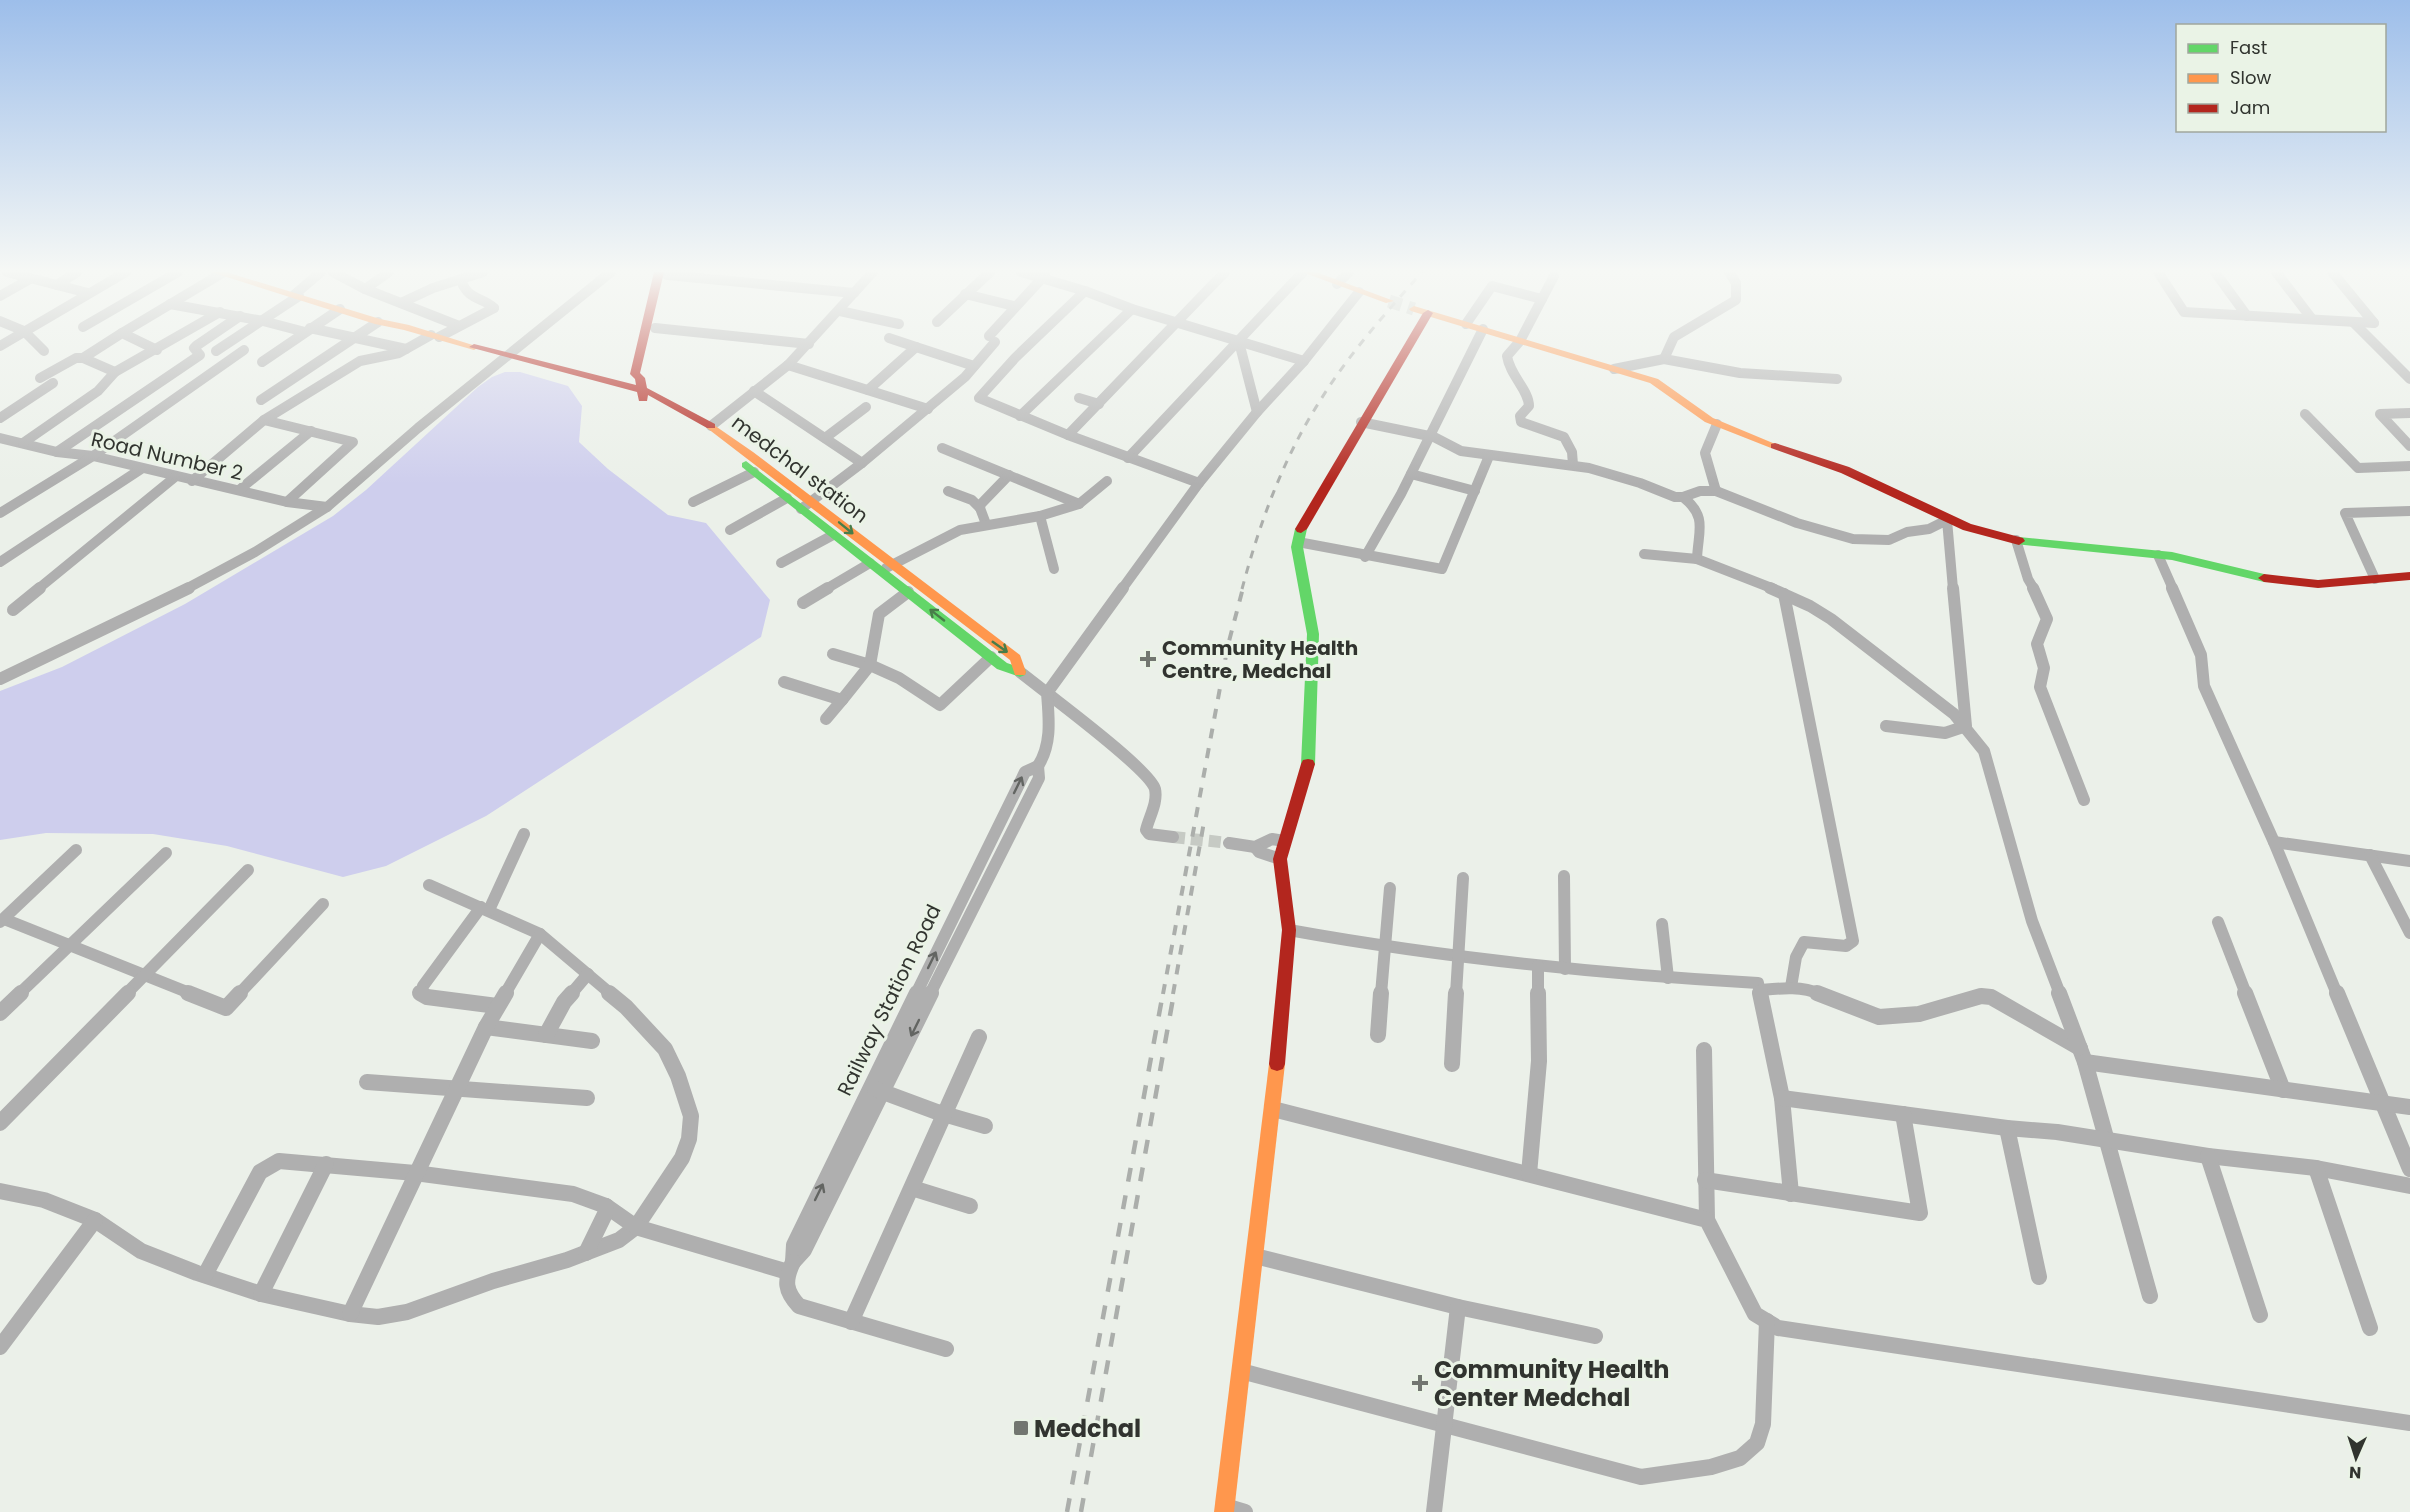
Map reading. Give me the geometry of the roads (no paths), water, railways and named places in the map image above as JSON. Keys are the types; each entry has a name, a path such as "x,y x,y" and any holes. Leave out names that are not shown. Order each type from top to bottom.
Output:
{"street":[{"path":"36,343 44,351"},
{"path":"83,358 107,343"},
{"path":"142,343 157,350"},
{"path":"23,443 98,391 115,372 169,343"},
{"path":"57,452 200,355 194,348 201,343"},
{"path":"216,351 229,343"},
{"path":"262,362 289,343"},
{"path":"261,400 349,343"},
{"path":"377,343 406,349"},
{"path":"192,481 264,420 360,361 399,353 420,343"},
{"name":"medchal station","path":"458,343 581,374 640,385 711,426 812,500 880,566 1016,658 1020,672"},
{"path":"0,679 176,595 255,552 327,507 522,343"},
{"path":"644,343 635,374 642,398 726,448 833,535 880,566 908,592 1002,666 1020,672 1101,735 1155,787 1156,795 1146,826 1149,834 1173,837"},
{"path":"640,385 646,373 652,343"},
{"path":"795,343 809,344"},
{"path":"903,343 974,366"},
{"path":"801,509 862,463 965,377 990,343"},
{"path":"1031,343 979,398 1068,435 1199,483"},
{"path":"1020,416 1097,343"},
{"path":"1068,435 1159,343"},
{"path":"1128,458 1238,343"},
{"path":"1239,343 1257,412"},
{"path":"1241,343 1304,361"},
{"path":"1047,693 1199,483 1257,412 1319,343"},
{"path":"1245,1512 1225,1509 1273,1109 1289,930 1280,860 1308,760 1313,634 1297,547 1300,531 1410,343"},
{"path":"1365,556 1411,474 1476,343"},
{"path":"1518,343 1508,356 1509,369 1525,389 1530,403 1519,419 1528,426 1555,432 1570,442 1573,447 1573,465"},
{"path":"1528,343 1654,381 1686,406 1717,424 1843,469 1886,487 1916,506 1947,520 2001,538 2074,548 2158,555 2287,582 2313,585 2410,576"},
{"path":"1664,359 1671,343"},
{"path":"2374,343 2410,379"},
{"path":"711,426 788,365 809,344"},
{"path":"868,390 916,347"},
{"path":"0,513 93,456 244,350"},
{"path":"40,378 76,358 83,358 115,372"},
{"path":"1614,369 1664,359 1750,374 1837,379"},
{"path":"2394,362 2410,365"},
{"path":"788,365 928,409"},
{"path":"0,418 53,383"},
{"path":"754,392 862,463"},
{"path":"1079,398 1099,404"},
{"path":"825,438 867,407"},
{"path":"2410,413 2380,414 2410,446"},
{"path":"2305,414 2358,468 2410,466"},
{"path":"264,420 350,441 352,444 287,502"},
{"path":"1361,423 1428,436 1461,451 1573,465 1640,483 1664,494 1683,497 1700,491 1716,491 1797,523 1853,539 1889,540 1907,532 1929,529 1947,520"},
{"path":"1716,491 1705,453 1717,424"},
{"path":"239,490 311,431"},
{"name":"Road Number 2","path":"0,438 57,452 93,456 287,502 327,507"},
{"path":"942,448 1079,504"},
{"path":"1298,542 1442,569 1489,456"},
{"path":"0,562 141,468"},
{"path":"693,502 754,472"},
{"path":"1411,474 1474,491"},
{"path":"980,508 1009,476"},
{"path":"13,610 175,477"},
{"path":"803,603 960,530 1040,516 1079,504 1107,481"},
{"path":"948,491 972,500 980,508 986,524"},
{"path":"1683,497 1700,511 1702,521 1697,559"},
{"path":"730,530 787,498"},
{"path":"2375,579 2345,513 2410,511"},
{"path":"1040,516 1054,569"},
{"path":"1947,520 1966,726"},
{"path":"781,562 833,535"},
{"path":"2016,540 2028,579 2041,601 2047,619 2037,644 2044,668 2040,687 2084,800"},
{"path":"1644,554 1697,559 1703,564 1751,579 1810,606 1863,642 1954,714 1984,751 2032,921 2085,1062 2150,1296"},
{"path":"2158,555 2201,655 2204,686 2274,842 2410,1169"},
{"path":"826,719 870,665 879,614 908,592"},
{"path":"1784,594 1814,732 1853,941 1846,946 1804,942 1800,946 1793,968 1791,987"},
{"path":"833,654 870,665 899,678 940,705 991,657"},
{"path":"784,682 842,700"},
{"name":"Railway Station Road","path":"876,1090 914,998 1025,772 1038,766 1047,752 1049,717 1047,693"},
{"path":"1886,726 1945,733 1966,726"},
{"name":"Railway Station Road","path":"946,1349 799,1306 789,1296 784,1284 794,1245 876,1090 928,1002 1040,778 1038,766"},
{"path":"497,1006 427,997 420,994 423,986 485,909 524,834"},
{"path":"1229,843 1255,846 1272,839 1284,841"},
{"path":"2274,842 2410,861"},
{"path":"1255,846 1259,852 1280,860"},
{"path":"76,850 2,920 71,944 226,1008 323,904"},
{"path":"0,1013 166,853"},
{"path":"2370,855 2410,933"},
{"path":"0,1123 248,870"},
{"path":"1563,876 1565,969"},
{"path":"1452,1064 1463,878"},
{"path":"0,1191 44,1200 95,1220 141,1251 261,1294 350,1314 378,1317 407,1312 619,1240 636,1227 682,1158 689,1139 691,1116 678,1076 665,1049 626,1007 540,934 429,885"},
{"path":"1378,1035 1390,888"},
{"path":"2218,922 2283,1090"},
{"path":"1662,924 1668,978"},
{"path":"1289,930 1457,957 1668,978 1758,983 1782,1098 1791,1194"},
{"path":"350,1314 415,1173 497,1006 540,934"},
{"path":"1529,1174 1539,1061 1538,966"},
{"path":"546,1035 564,1002 588,974"},
{"path":"1761,990 1791,987 1816,992 1879,1017 1919,1014 1981,996 1991,997 2080,1048"},
{"path":"914,998 928,1002"},
{"path":"486,1028 591,1041"},
{"path":"851,1322 979,1037"},
{"path":"1704,1050 1707,1220 1755,1314 1778,1328 2410,1423"},
{"path":"2085,1062 2410,1107"},
{"path":"367,1082 587,1098"},
{"path":"876,1090 985,1126"},
{"path":"1782,1098 2007,1128 2057,1132 2208,1156 2316,1168 2410,1186"},
{"path":"1273,1109 1707,1220"},
{"path":"1705,1180 1920,1213 1903,1114"},
{"path":"2007,1128 2039,1277"},
{"path":"2208,1156 2259,1315"},
{"path":"205,1275 260,1172 279,1161 415,1173 573,1194 606,1206 636,1227 790,1267"},
{"path":"261,1294 326,1164"},
{"path":"2316,1168 2370,1328"},
{"path":"912,1188 970,1206"},
{"path":"586,1253 605,1214 606,1206"},
{"path":"0,1347 95,1220"},
{"path":"1255,1256 1458,1307 1595,1336"},
{"path":"1434,1512 1458,1307"},
{"path":"1241,1371 1641,1477 1711,1467 1740,1458 1757,1443 1763,1424 1767,1321"}],"water":[{"path":"505,372 520,372 568,386 582,406 579,442 608,469 668,515 706,523 770,600 761,637 486,816 386,866 343,877 227,846 153,834 46,833 0,840 0,691 62,667 185,604 333,516 366,490 478,387 492,377"}],"tunnel":[{"path":"1173,837 1229,843"}],"railway":[{"path":"1242,589 1256,541 1293,448 1329,386 1362,343"},
{"path":"1163,994 1228,645 1243,588"},
{"path":"1173,994 1204,822"},
{"path":"1067,1512 1163,993"},
{"path":"1081,1512 1174,993"}],"place":[{"name":"Community Health Centre, Medchal","path":"1148,659"},
{"name":"Community Health Center Medchal","path":"1420,1383"},
{"name":"Medchal","path":"1021,1428"}]}
